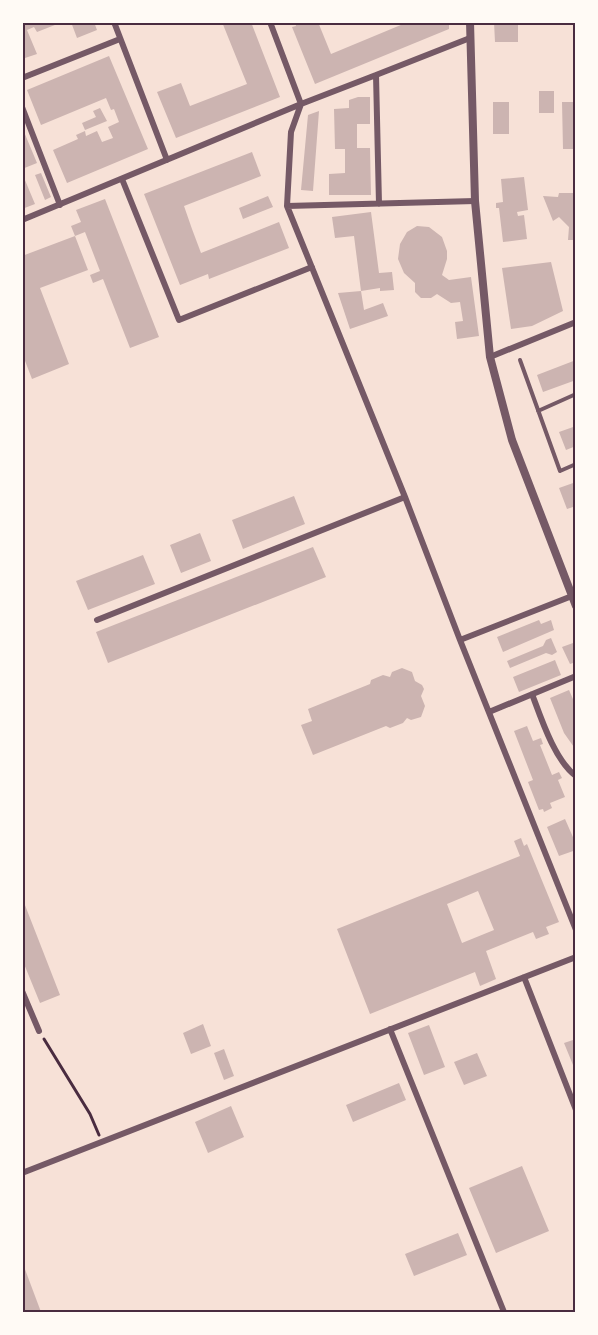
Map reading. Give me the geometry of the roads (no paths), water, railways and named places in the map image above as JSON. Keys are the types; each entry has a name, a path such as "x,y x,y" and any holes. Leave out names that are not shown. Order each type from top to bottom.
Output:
{"street":[{"path":"114,22 167,160"},
{"path":"270,22 301,104 291,132 287,206 576,930"},
{"path":"471,22 475,201 490,357 512,440 576,606"},
{"path":"22,78 120,39"},
{"path":"22,220 301,104 470,39"},
{"path":"376,75 379,204"},
{"path":"22,107 60,205"},
{"path":"122,179 179,321 312,267"},
{"path":"287,206 475,201"},
{"path":"490,357 576,322"},
{"path":"97,620 405,497"},
{"path":"460,640 572,596"},
{"path":"489,712 576,676"},
{"path":"532,694 546,733 568,770 576,776"},
{"path":"22,1173 576,957"},
{"path":"524,978 576,1110"},
{"path":"22,991 39,1031"},
{"path":"390,1029 504,1312"}],"lane":[{"path":"520,360 560,471 576,464"},
{"path":"538,411 576,394"}]}
